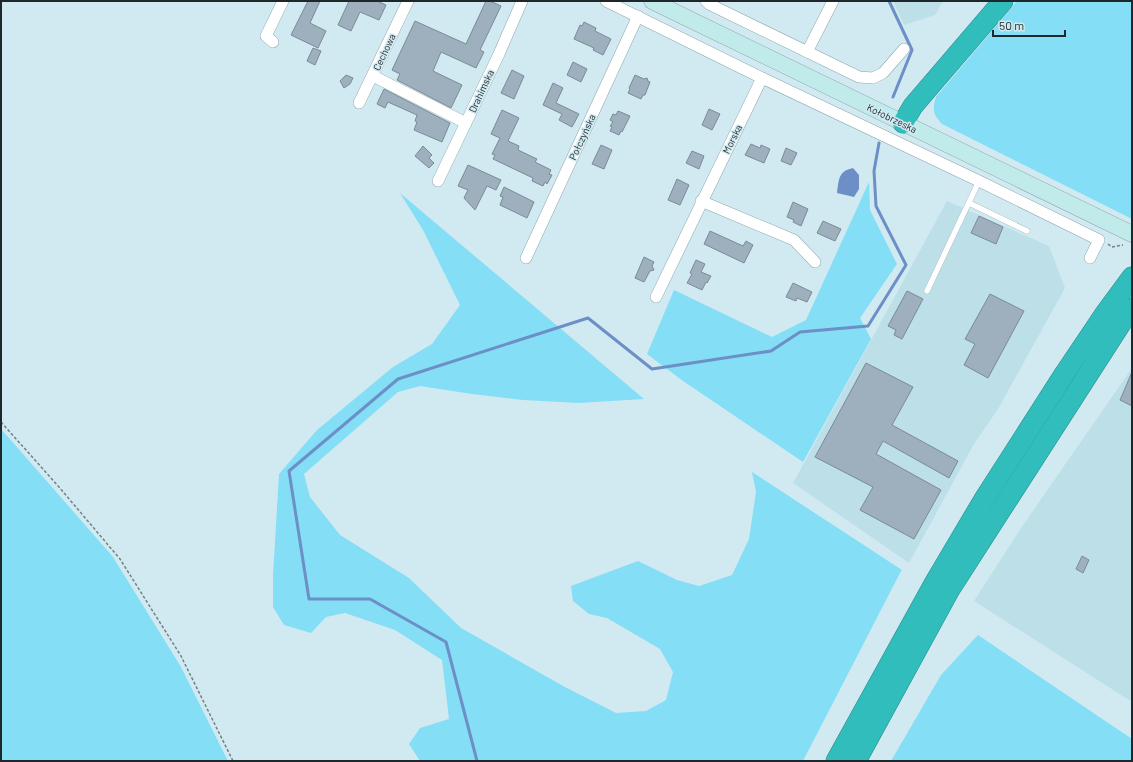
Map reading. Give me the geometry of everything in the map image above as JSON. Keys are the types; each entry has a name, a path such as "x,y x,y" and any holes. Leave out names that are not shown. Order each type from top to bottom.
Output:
{"highway":[{"path":"903,123 913,106 1003,1"},
{"path":"836,761 935,582 983,501 1065,373 1104,315 1132,277"},
{"path":"856,761 950,589 1132,308"}],"main road":[{"name":"Kołobrzeska","path":"652,1 903,123 1129,239"}],"street":[{"path":"273,42 266,36 283,1"},
{"name":"Cechowa","path":"359,103 408,1"},
{"name":"Drahimska","path":"438,181 499,54 522,1"},
{"path":"606,1 762,78 1099,240 1090,258"},
{"path":"706,1 859,77 873,78 883,73 904,49"},
{"path":"807,52 833,1"},
{"name":"Połczyńska","path":"526,258 638,16"},
{"path":"373,76 466,123"},
{"name":"Morska","path":"656,297 701,201 762,78"},
{"path":"701,201 794,240 815,262"}],"lane":[{"path":"927,291 979,181"},
{"path":"969,204 1027,231"}],"path":[{"path":"1099,240 1112,247 1129,239"},
{"path":"1,422 120,559 181,656 233,761"}],"shaded area":[{"path":"893,1 943,1 935,15 904,25"},
{"path":"1017,1 1132,1 1132,219 942,124 935,115 934,105 936,97"},
{"path":"853,168 859,175 859,189 854,197 837,193 840,177 844,171"},
{"path":"869,182 870,210 897,264 860,318 871,339 803,462 683,381 647,354 674,290 772,337 806,320"},
{"path":"400,193 644,399 579,403 523,400 420,386 398,392 304,474 310,497 340,535 409,578 461,628 563,686 616,713 646,711 666,700 673,672 660,649 607,618 589,614 573,601 571,586 638,561 677,580 699,586 732,575 749,539 756,492 752,472 902,570 803,761 420,761 409,744 420,728 449,719 442,660 395,630 345,613 326,617 311,633 284,625 273,607 273,576 279,474 317,430 393,367 432,344 460,305 423,230"},
{"path":"947,201 1049,246 1065,288 998,409 974,444 909,563 793,483"},
{"path":"1132,368 1132,702 974,601 1021,528"},
{"path":"1,429 113,557 181,667 228,761 1,761"},
{"path":"978,635 1132,739 1132,761 891,761 941,675"}],"building":[{"path":"308,1 320,1 310,23 326,31 318,48 291,35"},
{"path":"349,1 377,1 386,5 379,20 360,12 351,31 338,25"},
{"path":"486,1 490,1 501,6 480,50 484,52 476,68 441,52 433,71 462,85 451,108 397,80 400,74 392,70 415,21 466,44"},
{"path":"584,22 596,28 595,31 611,39 603,55 593,50 594,48 574,39 580,25 582,26"},
{"path":"313,48 321,51 315,65 307,61"},
{"path":"573,62 587,69 581,82 567,75"},
{"path":"512,70 524,76 514,99 501,93"},
{"path":"346,75 353,78 350,84 344,88 340,81"},
{"path":"635,75 644,79 647,78 650,82 645,95 643,95 641,99 628,93"},
{"path":"553,83 563,88 556,103 579,114 572,127 559,120 562,114 543,105"},
{"path":"384,89 450,123 442,142 414,130 417,122 415,121 417,115 388,102 385,108 377,104"},
{"path":"709,109 720,114 712,130 702,125"},
{"path":"502,110 519,118 508,141 519,146 518,150 537,159 535,162 551,170 549,174 552,175 547,184 545,182 543,186 532,181 533,178 493,159 495,155 492,154 500,138 491,134"},
{"path":"618,111 630,116 619,135 610,131 612,127 610,126 613,122 610,120 613,114 616,115"},
{"path":"751,144 760,148 761,145 770,149 764,163 745,155"},
{"path":"601,145 612,150 604,169 592,164"},
{"path":"423,146 432,155 429,158 434,163 429,168 415,156"},
{"path":"786,148 797,153 791,165 781,161"},
{"path":"692,151 704,156 699,169 686,163"},
{"path":"468,165 501,180 496,190 487,186 475,210 464,198 468,190 458,186"},
{"path":"677,179 689,185 680,205 668,200"},
{"path":"504,187 534,202 527,218 500,205 503,197 500,196"},
{"path":"793,202 808,209 801,226 793,222 794,220 787,217"},
{"path":"979,216 1003,227 996,244 971,233"},
{"path":"823,221 841,229 835,241 817,233"},
{"path":"710,231 743,246 746,241 753,245 744,263 704,244"},
{"path":"644,257 654,262 652,266 654,270 650,271 644,282 635,278"},
{"path":"696,260 705,264 701,272 711,276 702,290 687,283 692,274 690,273"},
{"path":"793,283 812,292 807,302 797,298 796,301 786,297"},
{"path":"907,291 923,299 902,339 894,335 896,330 888,326"},
{"path":"990,294 1024,311 988,378 964,365 975,344 965,339"},
{"path":"866,363 913,387 892,425 958,461 949,478 883,441 876,454 941,490 914,539 860,510 873,487 815,457"},
{"path":"1132,372 1132,406 1120,400"},
{"path":"1082,556 1089,560 1083,573 1076,569"}],"waterway":[{"path":"889,1 912,50 893,97"},
{"path":"477,761 446,642 370,599 309,599 289,471 398,379 588,318 652,369 771,351 800,332 868,326 906,265 876,206 874,171 879,143"}]}
